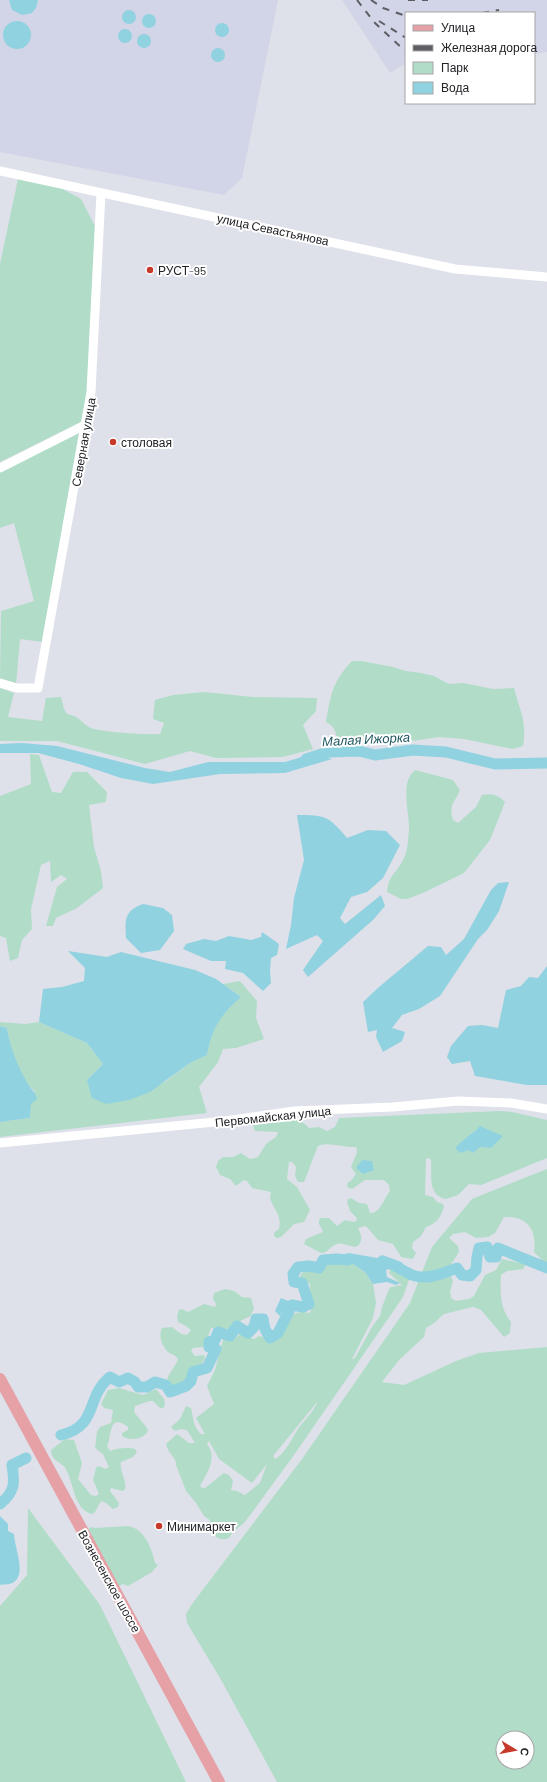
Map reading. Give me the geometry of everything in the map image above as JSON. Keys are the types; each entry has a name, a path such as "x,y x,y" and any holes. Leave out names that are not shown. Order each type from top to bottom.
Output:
{"main road":[{"name":"Вознесенское шоссе","path":"0,1379 219,1782"}],"street":[{"name":"улица Севастьянова","path":"0,171 455,269 547,277"},
{"name":"Северная улица","path":"0,683 17,688 38,688 87,424 91,392 101,193"},
{"path":"0,468 87,424"},
{"name":"Первомайская улица","path":"0,1143 140,1128 225,1121 294,1111 394,1107 458,1101 511,1103 547,1109"}],"shaded area":[{"path":"0,0 278,0 242,178 224,195 0,152"},
{"path":"342,0 547,0 547,52 535,54 535,12 405,12 405,67 403,65 390,73"}],"green space":[{"path":"18,179 59,187 81,199 95,226 87,393 81,422 0,462 0,264"},
{"path":"79,432 43,642 20,639 16,685 0,680 1,611 34,601 14,523 0,528 0,471"},
{"path":"352,661 361,661 434,676 449,684 463,683 493,689 514,688 521,710 524,730 523,746 512,749 464,739 439,737 412,741 357,737 336,740 334,730 331,725 326,722 329,704 336,682"},
{"path":"0,688 14,693 8,717 42,721 46,698 61,697 67,714 78,718 91,728 114,732 145,734 160,734 164,723 153,719 155,700 173,695 204,692 253,697 317,698 316,711 303,725 313,749 283,757 216,758 190,751 145,764 57,741 0,741"},
{"path":"30,754 39,755 52,792 61,793 73,772 87,772 107,792 106,802 89,805 94,847 101,871 103,888 77,908 56,918 53,926 46,926 57,887 67,879 61,875 51,882 50,861 41,865 31,909 32,929 22,940 18,958 10,961 6,938 0,936 0,796 31,784"},
{"path":"415,770 453,780 460,790 451,810 453,820 458,823 476,807 482,795 495,795 505,802 490,840 464,873 423,893 407,899 401,899 387,892 389,881 405,857 407,849 409,823 406,790 407,782"},
{"path":"240,981 257,1001 256,1018 264,1039 236,1048 223,1049 218,1062 199,1087 207,1113 0,1137 0,1122 30,1118 31,1104 35,1091 24,1079 10,1045 7,1028 0,1026 0,1022 25,1024 39,1022 87,1043 103,1064 87,1080 165,1082 190,1063 207,1055 211,1037 218,1022 228,1009 241,997 223,984"},
{"path":"499,1111 512,1112 547,1120 547,1158 481,1185 469,1184 458,1195 446,1199 440,1197 433,1189 431,1178 431,1160 429,1158 426,1159 425,1195 433,1197 437,1202 443,1204 444,1207 438,1220 426,1227 421,1236 413,1242 412,1248 416,1253 413,1259 401,1257 393,1244 378,1240 366,1226 358,1228 361,1238 359,1244 354,1247 337,1244 321,1253 304,1244 306,1239 323,1232 319,1224 319,1220 321,1218 329,1218 337,1226 345,1220 356,1221 357,1218 350,1211 347,1202 348,1199 351,1198 359,1203 367,1204 370,1213 373,1213 379,1208 390,1191 389,1185 384,1180 365,1180 352,1189 347,1187 348,1182 351,1181 356,1174 351,1167 357,1152 356,1147 331,1144 318,1146 304,1182 298,1182 295,1176 296,1167 292,1162 289,1162 287,1179 297,1187 310,1210 304,1222 294,1224 281,1237 277,1238 274,1236 274,1233 279,1229 280,1221 278,1214 270,1200 271,1192 252,1188 247,1181 244,1180 236,1186 230,1179 220,1175 216,1167 218,1161 223,1157 233,1157 241,1153 250,1159 258,1157 266,1144 276,1137 278,1132 255,1131 253,1125 275,1119 290,1118 303,1123 309,1128 319,1127 327,1131 335,1127 339,1118"},
{"path":"547,1169 547,1262 543,1261 534,1252 534,1237 529,1226 525,1222 512,1217 504,1217 495,1233 488,1237 476,1238 465,1232 453,1234 449,1238 458,1246 459,1252 448,1269 453,1281 450,1292 451,1298 456,1301 469,1299 474,1296 485,1275 496,1270 502,1259 526,1264 523,1269 507,1271 501,1275 502,1300 507,1317 511,1322 510,1333 504,1337 481,1310 473,1307 444,1314 426,1328 424,1337 399,1360 382,1382 404,1385 456,1361 479,1353 547,1347 547,1782 277,1782 220,1678 187,1623 186,1614 302,1459 410,1303 432,1247 472,1199"},
{"path":"350,1262 365,1272 373,1284 376,1303 373,1318 352,1359 355,1358 372,1327 380,1316 389,1289 391,1287 402,1285 389,1273 390,1270 403,1272 410,1277 403,1297 294,1455 245,1522 232,1533 229,1538 220,1539 206,1530 205,1524 210,1522 210,1520 204,1516 186,1491 176,1462 166,1444 177,1434 189,1443 195,1443 187,1430 181,1429 175,1431 171,1427 180,1419 186,1406 191,1408 198,1431 201,1434 205,1434 196,1418 214,1404 207,1386 215,1370 223,1340 234,1339 240,1334 254,1339 259,1336 271,1339 281,1336 290,1317 298,1312 309,1313 311,1311 310,1284 300,1279 300,1276 304,1271 319,1271 326,1264","holes":["318,1401 285,1450 275,1459 273,1456","209,1441 219,1459 252,1483 267,1464 260,1483 245,1495 231,1490 233,1481 229,1475 224,1473 205,1488 202,1488 200,1486 208,1471 212,1455 207,1444"]},
{"path":"225,1289 234,1291 242,1297 251,1298 254,1308 251,1316 229,1329 211,1328 205,1345 203,1347 193,1348 191,1351 195,1356 204,1355 205,1358 200,1367 191,1367 187,1382 178,1386 169,1384 167,1381 170,1372 176,1365 178,1359 176,1356 167,1351 164,1346 161,1340 162,1328 172,1327 181,1334 187,1335 191,1330 178,1322 177,1316 179,1310 182,1309 188,1312 204,1304 215,1307 216,1304 213,1299 214,1293"},
{"path":"119,1388 143,1395 156,1389 164,1399 165,1405 163,1408 160,1408 153,1401 150,1401 135,1406 134,1412 148,1431 139,1438 125,1438 122,1436 122,1433 128,1430 128,1427 122,1423 117,1422 114,1424 107,1446 110,1451 129,1448 135,1449 137,1452 133,1457 121,1462 125,1489 123,1491 111,1488 110,1491 119,1503 118,1507 113,1509 101,1501 95,1512 92,1514 86,1512 81,1507 75,1496 66,1469 53,1457 51,1450 65,1439 74,1440 82,1463 78,1479 91,1495 96,1496 99,1494 93,1480 96,1468 98,1466 106,1469 109,1467 103,1454 95,1448 97,1432 100,1427 111,1423 113,1410 104,1408 101,1404 108,1390"},
{"path":"28,1508 100,1605 186,1782 0,1782 0,1606 27,1575"},
{"path":"128,1526 139,1531 147,1540 155,1563 158,1565 152,1572 128,1586 123,1584 119,1586 88,1530 90,1527"}],"water":[{"path":"9,0 38,0 36,8 32,13 22,15 12,10"},
{"path":"126,10 132,10 136,14 136,20 132,24 126,24 122,20 122,14"},
{"path":"146,14 152,14 156,18 156,24 152,28 146,28 142,24 142,18"},
{"path":"17,21 27,25 31,35 27,45 17,49 7,45 3,35 7,25"},
{"path":"219,23 225,23 229,27 229,33 225,37 219,37 215,33 215,27"},
{"path":"122,29 128,29 132,33 132,39 128,43 122,43 118,39 118,33"},
{"path":"141,34 147,34 151,38 151,44 147,48 141,48 137,44 137,38"},
{"path":"215,48 221,48 225,52 225,58 221,62 215,62 211,58 211,52"},
{"path":"22,743 57,746 145,768 170,772 208,762 285,762 315,753 332,759 285,773 220,774 153,784 121,778 79,764 38,753 0,753 0,744"},
{"path":"297,815 320,816 326,818 336,825 347,838 368,830 386,831 400,845 383,878 367,892 351,897 340,918 345,924 381,895 385,906 373,920 308,977 303,970 323,941 317,935 286,949 291,925 294,898 304,860"},
{"path":"509,882 499,911 487,930 478,939 440,996 419,1009 402,1015 392,1028 405,1032 402,1041 383,1052 376,1037 377,1030 368,1032 363,1002 428,946 441,947 446,955 464,939 491,890 498,883"},
{"path":"143,904 163,908 172,915 174,931 160,950 141,953 126,938 126,921 132,910"},
{"path":"262,932 279,944 277,955 271,958 271,983 263,991 243,973 225,969 226,961 211,961 183,949 186,944 204,939 216,941 229,936 251,940 261,937"},
{"path":"68,951 107,957 121,952 195,970 216,979 241,997 228,1009 218,1022 209,1045 207,1055 190,1063 150,1092 129,1100 106,1104 92,1098 87,1080 103,1064 87,1043 39,1022 43,989 62,987 84,981 85,968"},
{"path":"547,966 547,1085 527,1085 475,1076 470,1061 452,1064 447,1057 451,1046 468,1026 482,1025 498,1028 506,990 521,986 529,977 538,978"},
{"path":"0,1026 7,1028 12,1050 37,1099 31,1104 30,1118 0,1122"},
{"path":"480,1126 503,1136 491,1148 480,1147 473,1153 468,1150 461,1153 455,1149 461,1143"},
{"path":"362,1160 372,1161 374,1170 363,1174 356,1168"},
{"path":"349,1253 377,1258 382,1255 401,1262 406,1267 403,1271 392,1268 386,1270 387,1277 400,1283 396,1285 387,1282 373,1284 365,1272 350,1262 344,1264 334,1263 334,1257"},
{"path":"281,1298 303,1307 294,1308 290,1315 284,1309 280,1316 275,1311"},
{"path":"0,1516 8,1524 8,1531 14,1534 20,1568 17,1579 11,1584 0,1585"}],"waterway":[{"name":"Малая Ижорка","path":"306,759 328,752 359,751 375,755 413,750 446,752 495,764 547,763"},
{"path":"391,1264 414,1276 420,1277 445,1273 457,1268 462,1275 470,1276 476,1270 479,1248 487,1247 490,1257 496,1257 498,1248 547,1268"},
{"path":"61,1435 73,1431 87,1418 97,1393 110,1377 119,1382 128,1378 135,1382 138,1387 147,1387 155,1382 166,1385 170,1392 186,1386 191,1381 193,1372 207,1368 216,1349 209,1347 209,1342 215,1340 218,1332 230,1336 237,1326 248,1333 254,1327 256,1319 263,1319 265,1329 270,1338 278,1333 292,1305 303,1307 309,1304 302,1283 294,1282 293,1274 298,1267 309,1266 319,1268 323,1260 348,1260"},
{"path":"0,1504 9,1495 13,1487 14,1477 12,1465 26,1458"}],"railway":[{"path":"357,0 375,23 405,51"},
{"path":"371,0 383,8 405,16"},
{"path":"408,0 428,0"},
{"path":"488,12 499,10"},
{"path":"379,21 405,37"}],"place":[{"name":"РУСТ-95","path":"150,270"},
{"name":"столовая","path":"113,442"},
{"name":"Минимаркет","path":"159,1526"}]}
